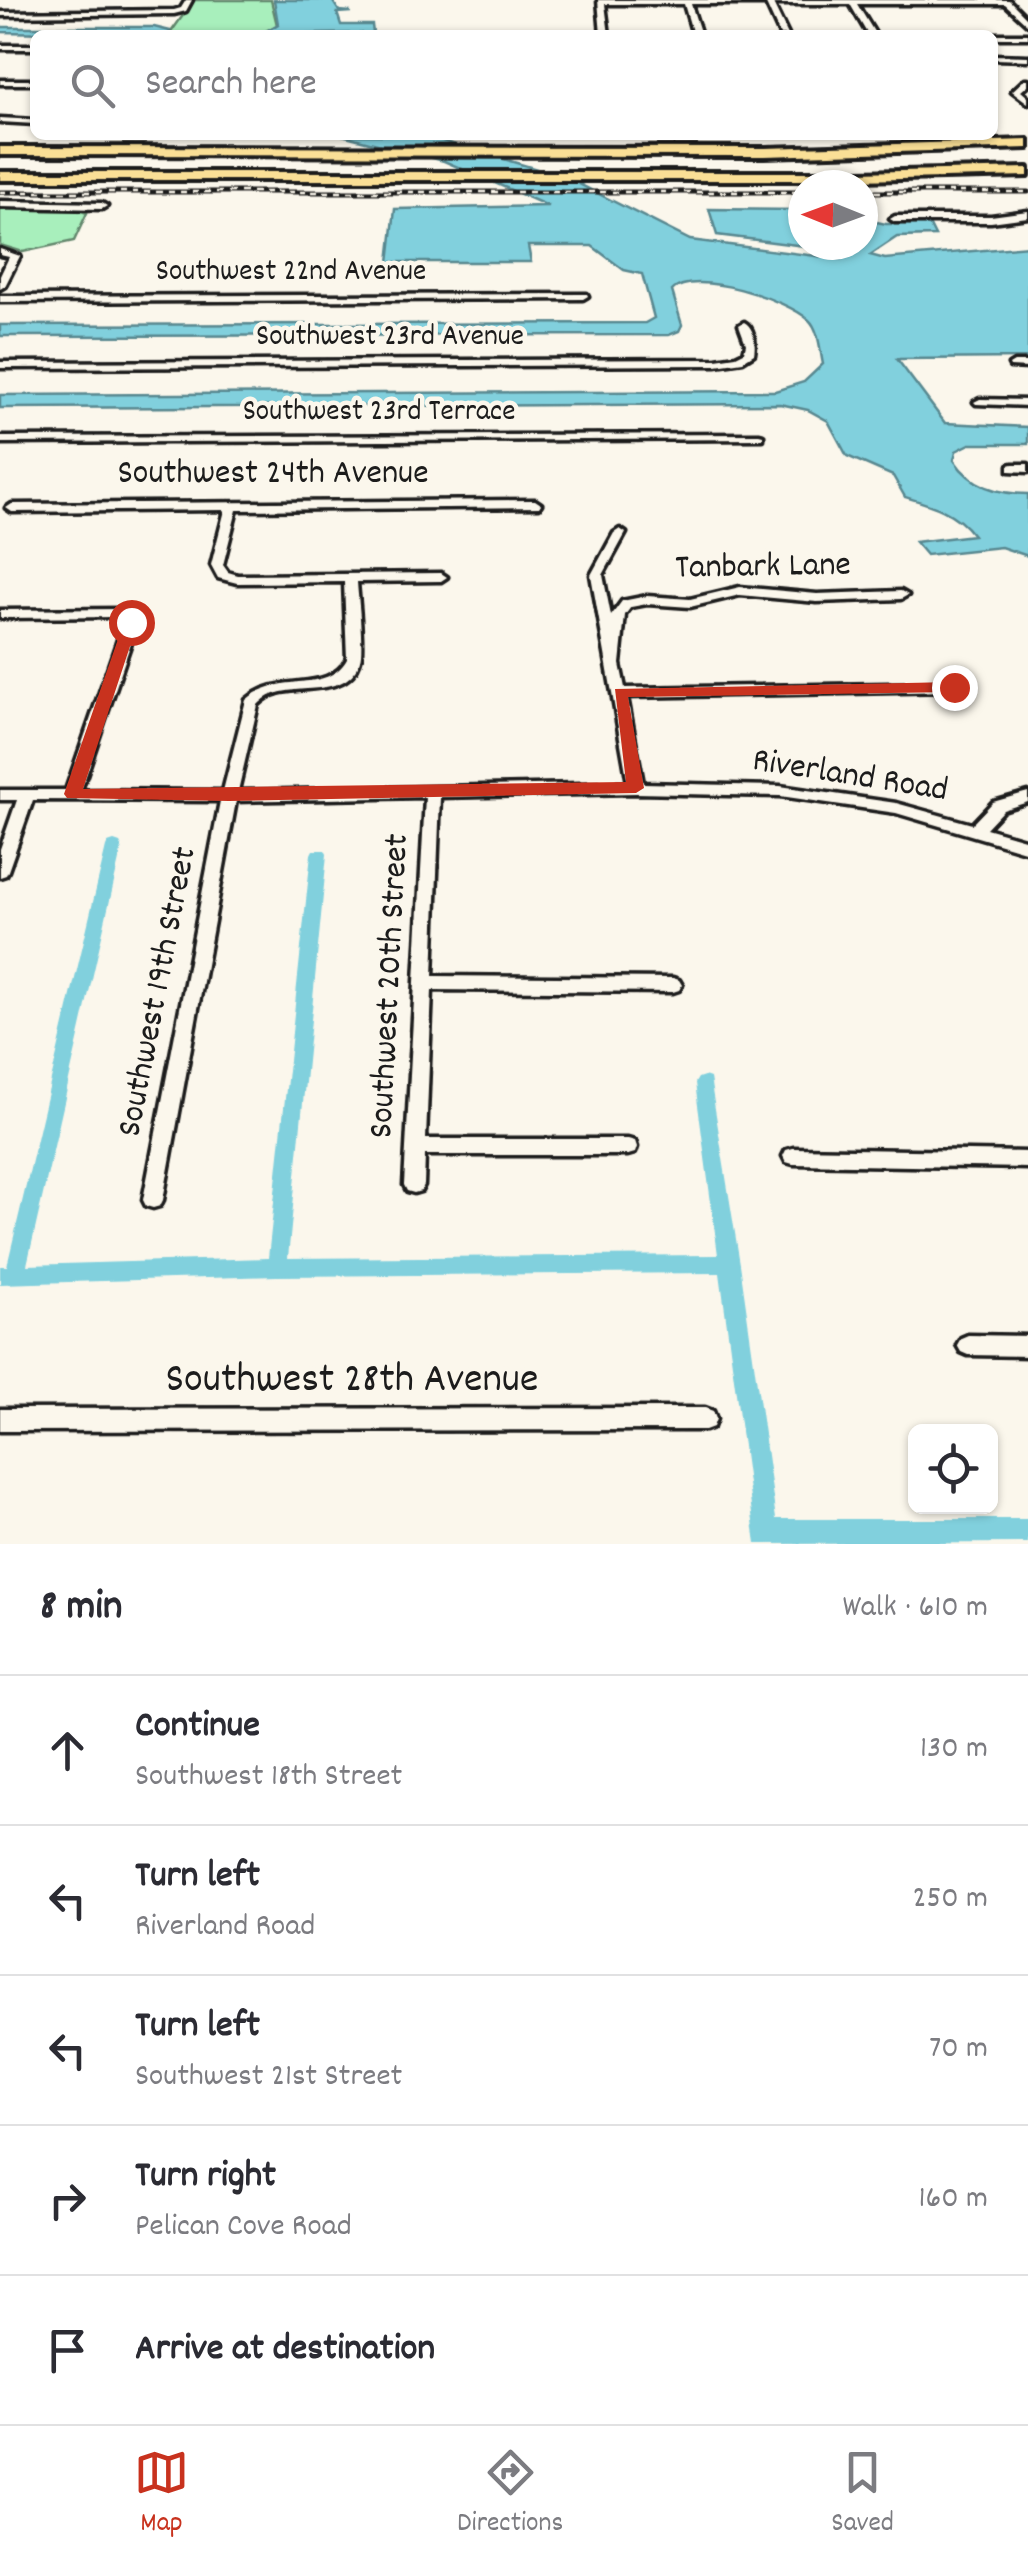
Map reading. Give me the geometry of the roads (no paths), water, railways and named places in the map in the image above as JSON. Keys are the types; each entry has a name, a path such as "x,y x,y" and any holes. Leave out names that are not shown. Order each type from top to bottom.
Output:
{"highway":[{"path":"0,152 736,152 1028,144"},
{"path":"0,186 109,174 780,162 856,170 1028,169"},
{"path":"0,169 1028,169"},
{"path":"0,169 788,186"},
{"path":"878,175 1028,169"},
{"path":"109,174 788,170"}],"street":[{"path":"0,14 182,11 188,0"},
{"path":"604,30 601,1 1006,1 1028,23"},
{"path":"768,1 782,30"},
{"path":"851,1 869,30"},
{"path":"686,2 695,30"},
{"path":"998,36 1028,36"},
{"path":"0,47 30,47"},
{"path":"998,57 1028,58"},
{"path":"1017,77 1028,79"},
{"path":"1028,79 1016,91 1028,102"},
{"path":"0,82 30,82"},
{"path":"0,120 30,122"},
{"path":"0,204 102,206"},
{"path":"895,219 991,220 1028,214"},
{"path":"0,286 15,256 4,252"},
{"name":"Southwest 22nd Avenue","path":"0,299 583,296"},
{"name":"Southwest 23rd Avenue","path":"0,364 716,362 749,354 752,344 744,325"},
{"path":"1014,365 1028,365"},
{"path":"980,402 1028,403"},
{"name":"Southwest 23rd Terrace","path":"0,440 759,437"},
{"path":"1013,468 1028,468"},
{"name":"Southwest 24th Avenue","path":"12,508 535,504"},
{"path":"232,505 216,565 223,575 237,579 441,576"},
{"path":"620,533 597,575 636,788"},
{"name":"Southwest 19th Street","path":"153,1200 229,796 251,703 259,693 276,687 338,682 350,670 354,659 350,578"},
{"name":"Tanbark Lane","path":"615,661 618,614 627,604 646,600 690,603 740,590 816,598 901,594"},
{"path":"0,614 129,616 131,622 72,794"},
{"path":"620,692 954,687"},
{"name":"Southwest 20th Street","path":"414,1185 433,790"},
{"name":"Riverland Road","path":"0,795 780,790 896,808 1028,846"},
{"path":"0,871 27,794"},
{"path":"977,829 992,806 1028,797"},
{"path":"424,983 673,985"},
{"path":"416,1148 628,1146"},
{"path":"793,1156 1028,1160"},
{"path":"968,1345 1028,1346"},
{"name":"Southwest 28th Avenue","path":"0,1420 704,1418"}],"water":[{"path":"274,0 332,0 339,11 351,12 337,13 341,25 372,25 373,30 268,30 278,24"},
{"path":"0,27 166,30 30,30 0,32"},
{"path":"362,140 439,140 567,178 690,240 788,252 788,260 878,260 1028,246 1028,358 897,359 945,423 1028,427 1028,444 970,444 956,451 954,460 968,476 986,487 1028,494 1028,556 1001,547 926,555 915,542 973,535 951,515 905,497 893,476 847,456 828,421 808,410 780,404 0,408 0,395 775,391 804,382 823,364 815,329 798,312 741,289 700,283 672,291 682,325 669,335 0,336 0,325 645,323 654,318 642,274 624,270 592,246 528,246 531,262 389,262 395,209 548,206 444,161"},
{"path":"709,209 788,210 788,244 717,235"},
{"path":"878,222 929,224 935,236 897,237 878,250"}],"waterway":[{"path":"15,1275 114,847"},
{"path":"277,1267 319,854"},
{"path":"704,1083 729,1264"},
{"path":"277,1267 729,1264"},
{"path":"729,1264 768,1544"},
{"path":"15,1275 277,1267"},
{"path":"0,1275 15,1275"},
{"path":"767,1531 1028,1531"}],"railway":[{"path":"0,192 788,192"},
{"path":"878,192 1028,192"}]}
